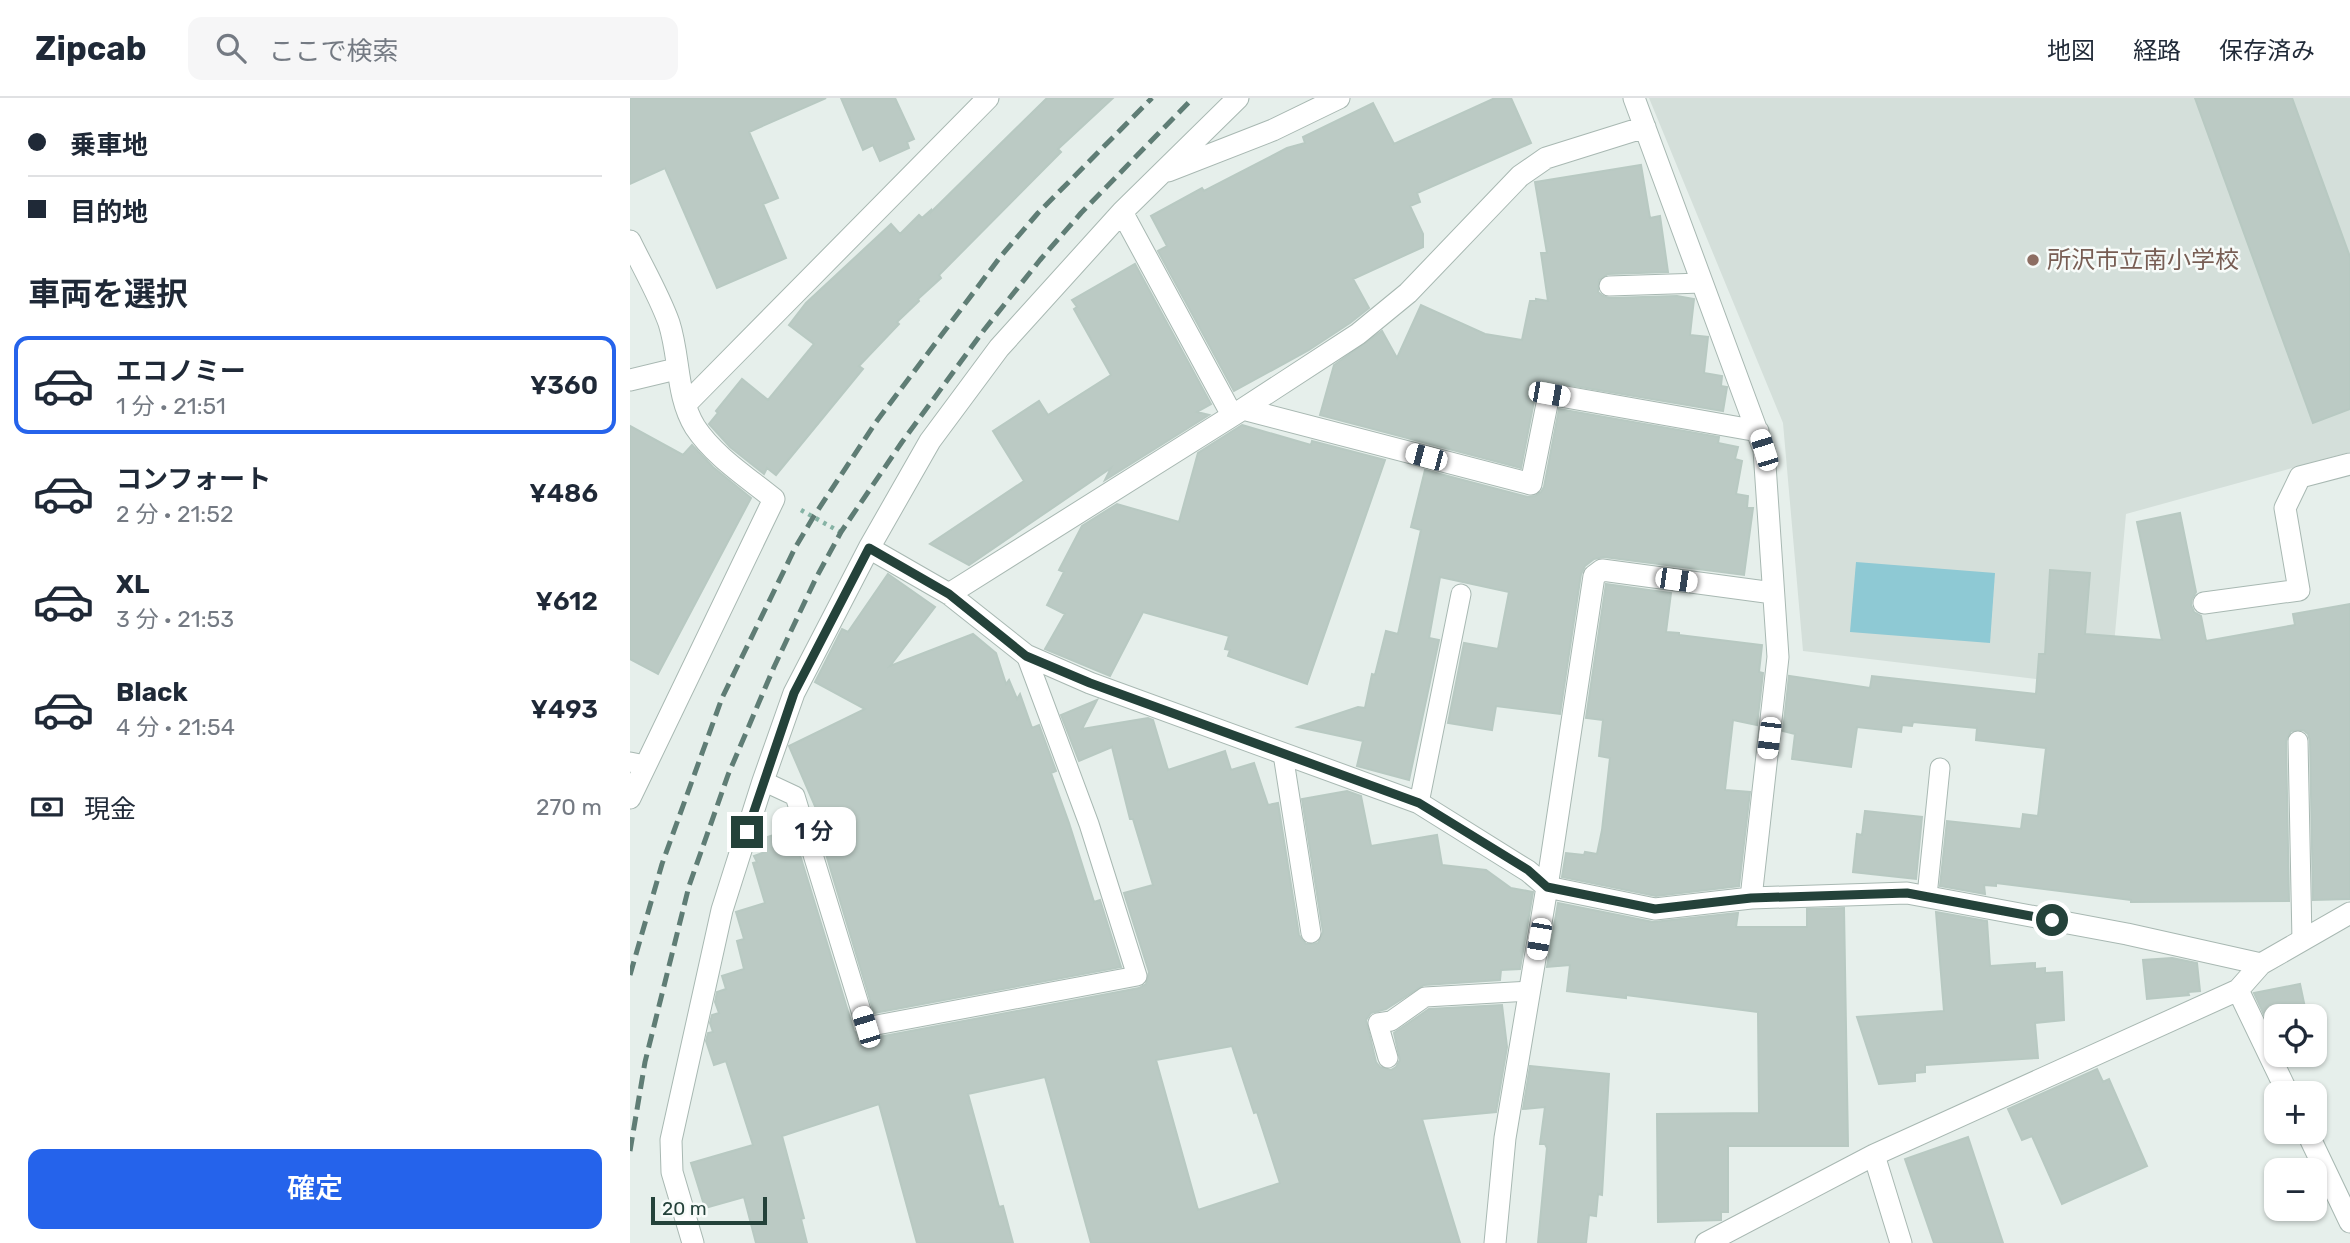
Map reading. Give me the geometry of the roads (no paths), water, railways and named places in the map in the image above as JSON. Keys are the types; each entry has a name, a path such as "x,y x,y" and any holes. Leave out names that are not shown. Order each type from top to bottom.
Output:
{"street":[{"path":"686,404 988,98"},
{"path":"693,1243 672,1172 671,1139 722,910 794,693 869,548 930,441 999,348 1156,176 1238,98"},
{"path":"1156,176 1273,130 1339,98"},
{"path":"1634,98 1764,450 1779,657 1751,898"},
{"path":"949,594 1357,334 1408,293 1520,176 1546,158 1645,127"},
{"path":"1122,212 1238,412 1531,484 1549,394 1758,431"},
{"path":"630,241 669,324 677,369 695,427 722,457 774,499 638,764 630,798"},
{"path":"630,380 677,369"},
{"path":"2204,603 2299,590 2285,508 2300,477 2350,464"},
{"path":"869,548 949,594 1026,656 1090,683 1419,803 1528,870 1547,887 1655,909 1751,898 1907,893 2127,934 2261,964"},
{"path":"1495,1243 1505,1138 1547,887 1594,576 1602,570 1773,593"},
{"path":"1706,1243 1874,1155 2238,990 2261,964 2350,912"},
{"path":"2238,990 2282,1081"},
{"path":"2313,1144 2350,1222"},
{"path":"1874,1155 1901,1243"}],"lane":[{"path":"1609,286 1702,283"},
{"path":"1419,803 1461,594"},
{"path":"764,781 795,796 866,1027 1137,976 1089,824 1026,656"},
{"path":"2298,741 2302,941"},
{"path":"1283,754 1311,933"},
{"path":"1927,896 1940,768"},
{"path":"1388,1058 1378,1023 1391,1021 1425,997 1530,991"}],"water":[{"path":"1856,562 1995,573 1990,643 1850,632"}],"railway":[{"path":"630,975 662,864 722,698 795,548 814,516 876,422 1001,256 1038,213 1152,98"},
{"path":"630,1151 645,1062 689,886 728,775 816,578 841,532 902,442 984,330 1081,213 1193,98"}],"place":[{"name":"所沢市立南小学校","path":"2033,260"}]}
